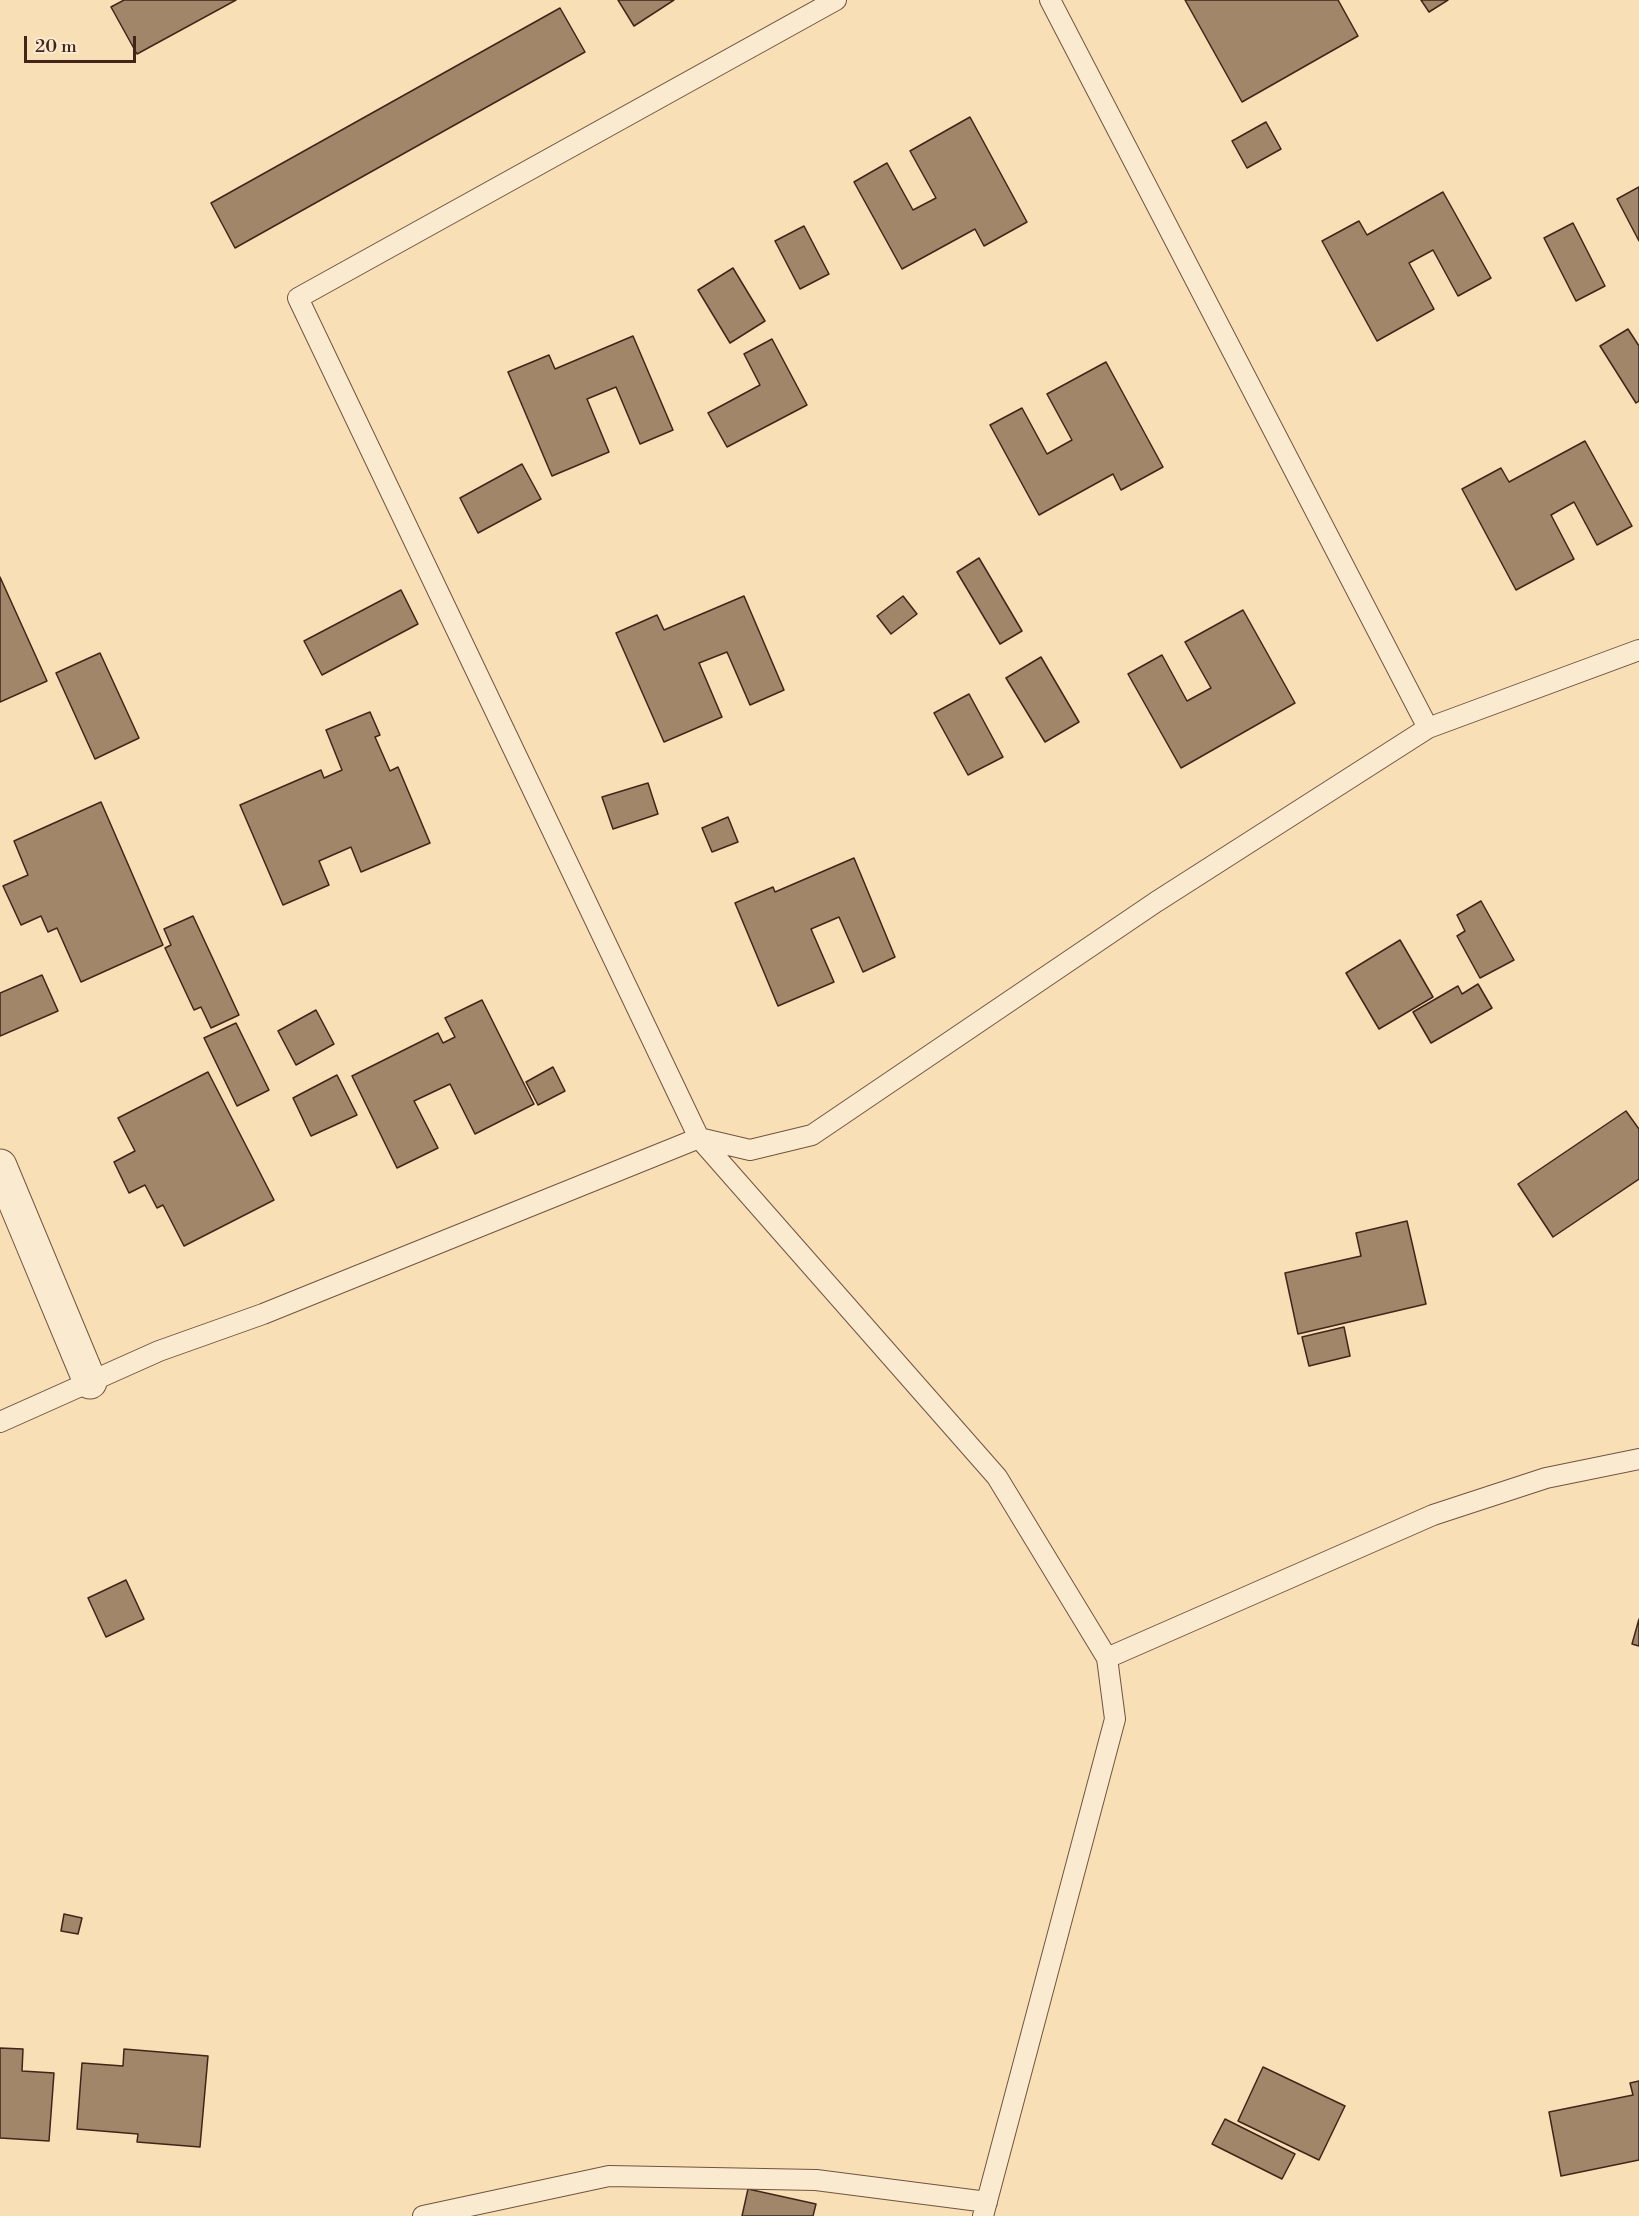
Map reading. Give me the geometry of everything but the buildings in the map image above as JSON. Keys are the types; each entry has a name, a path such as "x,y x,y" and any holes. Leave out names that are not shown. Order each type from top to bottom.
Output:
{"street":[{"path":"0,1166 90,1382"}],"lane":[{"path":"423,2216 609,2176 816,2180 985,2209 1115,1719 1107,1658 997,1477 699,1138 298,298 836,0"},
{"path":"1050,0 1428,728"},
{"path":"0,1422 159,1352 263,1314 699,1138 750,1150 812,1135 1156,902 1428,728 1639,650"},
{"path":"1107,1658 1433,1515 1546,1478 1639,1459"}]}
